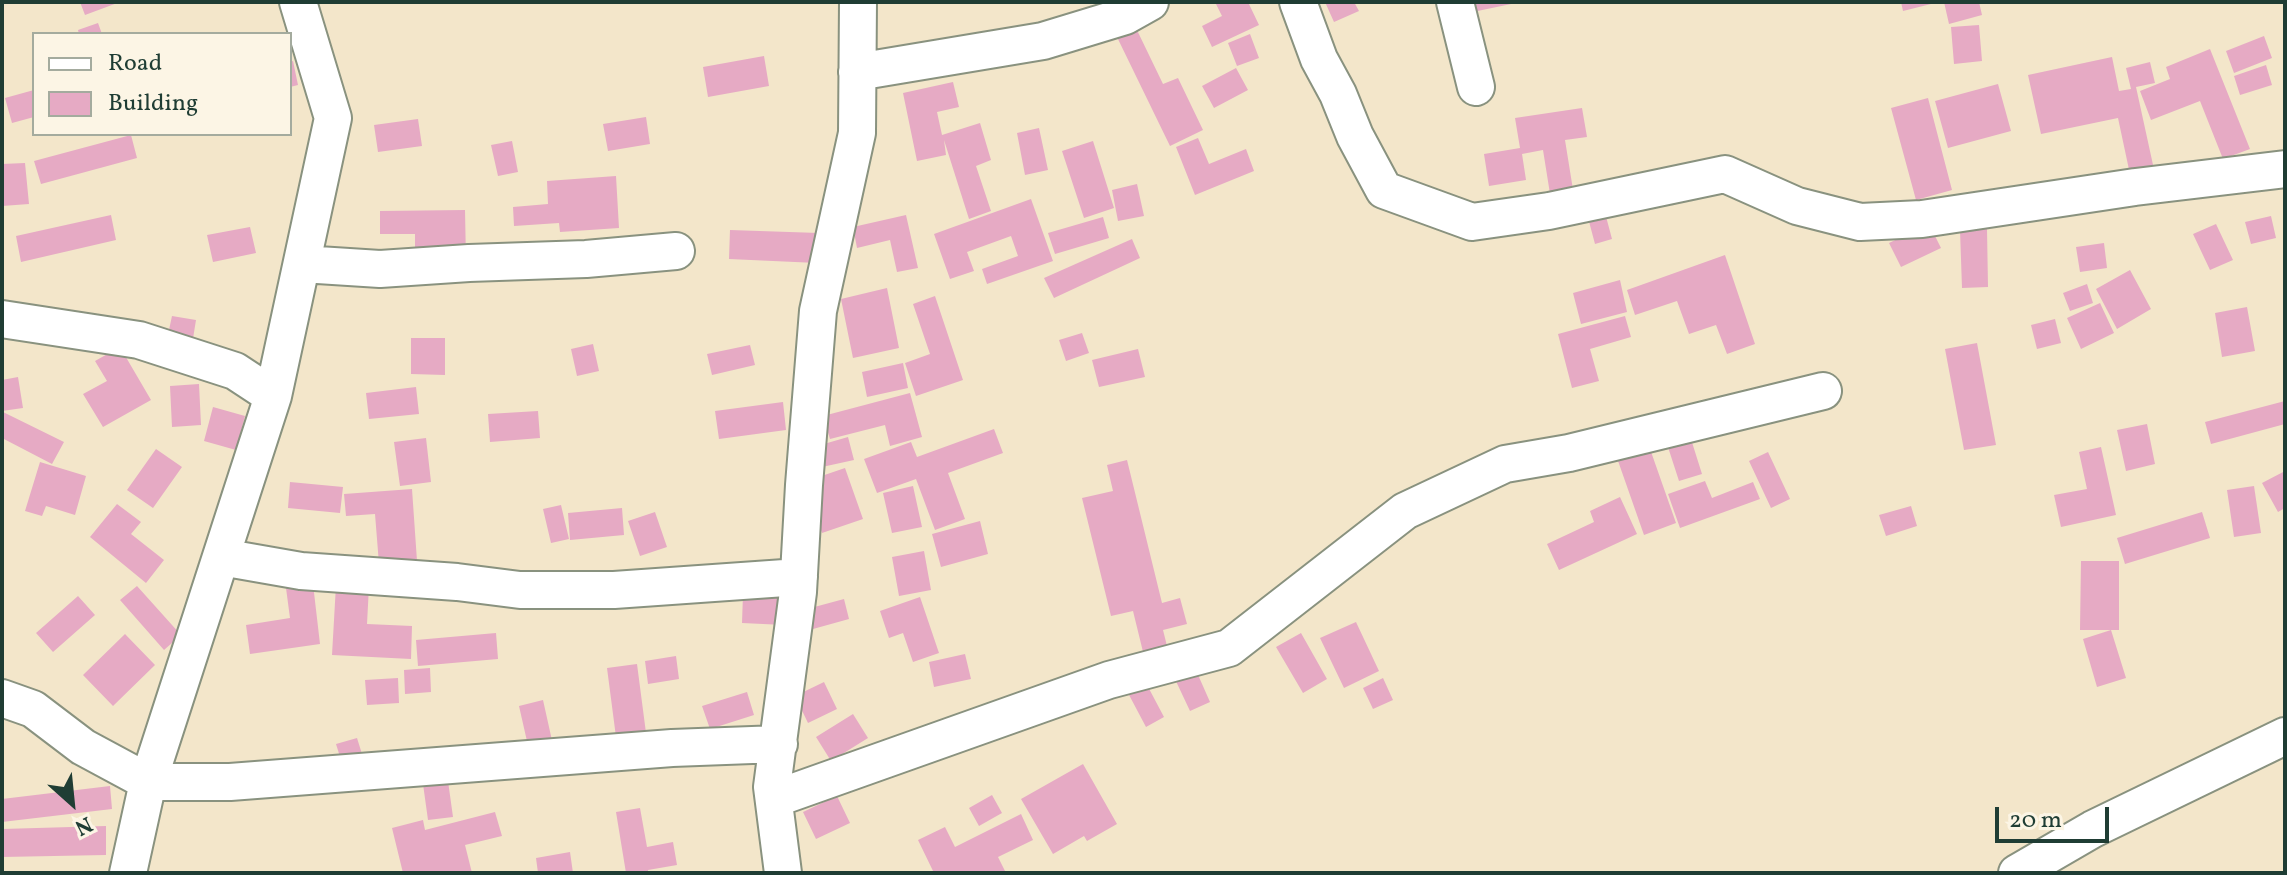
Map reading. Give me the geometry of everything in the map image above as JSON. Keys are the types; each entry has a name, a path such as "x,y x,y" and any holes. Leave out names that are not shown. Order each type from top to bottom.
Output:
{"street":[{"path":"128,873 148,782 273,396 333,118 298,2"},
{"path":"783,873 772,787 799,577 818,311 857,133 858,2"},
{"path":"857,72 1043,41 1125,16 1150,2"},
{"path":"1298,2 1319,59 1384,190 1472,222 1549,211 1725,174 1797,206 1860,222 1922,219 2135,187 2285,169"},
{"path":"1455,2 1476,87"},
{"path":"302,264 380,269 586,259 676,251"},
{"path":"2,319 139,340 235,371 273,396"},
{"path":"774,799 1109,680 1229,648 1405,511 1505,464 1569,453 1823,391"},
{"path":"221,557 301,571 457,582 520,590 614,590 799,577"},
{"path":"2,698 33,709 83,747 148,782 230,782 672,748 779,744"},
{"path":"2017,873 2093,829 2285,736"}],"building":[{"path":"80,2 120,2 85,15"},
{"path":"1215,2 1248,2 1259,25 1212,47 1202,26 1222,16"},
{"path":"1325,2 1354,2 1359,11 1334,22"},
{"path":"1461,2 1515,2 1516,3 1463,14"},
{"path":"1901,2 1935,2 1935,3 1903,11"},
{"path":"1944,2 1979,2 1982,15 1949,24"},
{"path":"98,23 101,32 78,32"},
{"path":"1979,25 1982,61 1954,64 1951,27"},
{"path":"1135,26 1163,84 1178,78 1203,130 1170,146 1116,35"},
{"path":"1250,34 1259,58 1237,66 1228,43"},
{"path":"2264,36 2272,58 2234,73 2226,51"},
{"path":"2210,49 2250,149 2223,159 2200,101 2151,120 2140,91 2170,79 2166,67"},
{"path":"764,56 769,86 708,97 703,67"},
{"path":"2112,57 2119,91 2131,89 2126,68 2150,62 2155,83 2136,87 2155,174 2131,179 2118,118 2041,134 2028,75"},
{"path":"292,61 298,85 292,86"},
{"path":"2266,65 2272,85 2240,95 2234,76"},
{"path":"1236,68 1248,90 1214,108 1202,86"},
{"path":"953,82 959,107 937,112 942,135 980,123 991,160 976,166 991,211 969,219 944,140 946,155 917,161 903,93"},
{"path":"1998,84 2011,131 1948,148 1935,101"},
{"path":"32,91 32,118 12,123 5,98"},
{"path":"1928,98 1952,190 1916,200 1891,108"},
{"path":"1582,108 1587,137 1565,140 1574,196 1551,200 1543,150 1522,154 1526,180 1489,186 1484,154 1520,148 1515,118"},
{"path":"646,117 650,144 608,151 603,124"},
{"path":"418,119 422,146 378,152 374,125"},
{"path":"1039,128 1048,170 1025,175 1017,133"},
{"path":"127,136 131,136 137,158 41,184 34,161"},
{"path":"1198,138 1209,164 1246,149 1254,171 1195,195 1176,147"},
{"path":"512,141 518,172 498,176 491,145"},
{"path":"1093,141 1114,208 1084,218 1062,151"},
{"path":"25,163 29,204 2,206 2,164"},
{"path":"616,176 619,228 560,232 559,223 514,226 513,207 548,204 547,181"},
{"path":"1137,184 1144,216 1118,221 1112,190"},
{"path":"1031,199 1053,261 987,284 982,269 1018,256 1011,236 967,252 974,271 950,279 934,234"},
{"path":"1604,209 1612,239 1595,244 1587,214"},
{"path":"465,210 466,261 415,262 415,234 380,234 380,211"},
{"path":"111,215 116,240 21,262 16,236"},
{"path":"906,215 918,268 897,272 890,240 857,248 853,227"},
{"path":"2271,216 2276,238 2251,244 2245,222"},
{"path":"1103,217 1109,238 1055,254 1048,233"},
{"path":"1929,224 1941,248 1901,267 1889,243"},
{"path":"2216,224 2233,260 2210,270 2193,234"},
{"path":"250,227 256,253 213,262 207,235"},
{"path":"1987,229 1988,287 1962,288 1960,230"},
{"path":"730,230 819,233 817,263 729,259"},
{"path":"1132,239 1140,258 1054,298 1044,278"},
{"path":"2104,243 2107,268 2080,272 2076,247"},
{"path":"1725,255 1755,344 1727,354 1716,325 1689,334 1677,301 1635,315 1627,290"},
{"path":"2130,270 2151,309 2117,329 2096,289"},
{"path":"1620,280 1627,312 1581,324 1573,293"},
{"path":"2087,284 2093,303 2070,311 2063,293"},
{"path":"887,288 899,348 853,358 841,299"},
{"path":"935,296 963,380 916,396 905,363 930,354 913,304"},
{"path":"2100,303 2114,333 2081,349 2067,318"},
{"path":"2247,307 2255,351 2222,357 2215,313"},
{"path":"172,316 196,320 190,357 164,353"},
{"path":"1625,316 1631,337 1590,349 1599,381 1572,388 1558,334"},
{"path":"2055,319 2061,343 2037,349 2031,325"},
{"path":"1082,333 1089,353 1066,361 1059,340"},
{"path":"411,338 445,338 445,375 411,374"},
{"path":"1977,343 1996,445 1964,450 1945,349"},
{"path":"593,344 599,371 577,376 571,349"},
{"path":"750,345 755,365 712,375 707,354"},
{"path":"120,347 151,400 103,427 83,394 107,381 95,361"},
{"path":"1138,349 1145,377 1099,387 1092,360"},
{"path":"903,363 908,388 867,397 862,372"},
{"path":"18,377 23,408 2,411 2,380"},
{"path":"199,384 201,425 172,427 170,386"},
{"path":"416,387 419,414 369,419 366,393"},
{"path":"910,393 922,437 890,446 885,425 830,439 823,416"},
{"path":"2285,401 2285,424 2211,444 2205,422"},
{"path":"783,402 786,430 719,439 715,411"},
{"path":"213,407 245,416 236,450 204,441"},
{"path":"538,411 540,438 490,442 488,414"},
{"path":"3,412 64,442 52,464 2,438"},
{"path":"2147,424 2155,464 2126,471 2117,430"},
{"path":"994,429 1003,453 948,473 965,519 935,530 916,479 877,493 864,459 911,442 917,457"},
{"path":"1690,436 1702,474 1679,481 1667,444"},
{"path":"848,437 854,460 822,467 817,446"},
{"path":"426,438 431,482 400,486 394,442"},
{"path":"1649,446 1676,523 1644,535 1617,458"},
{"path":"2101,447 2116,515 2061,527 2054,495 2087,489 2079,452"},
{"path":"156,449 182,467 153,508 127,490"},
{"path":"1768,452 1790,499 1771,508 1749,461"},
{"path":"1127,460 1162,603 1180,598 1187,624 1163,630 1169,654 1145,660 1133,611 1111,616 1082,498 1113,491 1107,465"},
{"path":"40,462 86,476 75,515 46,506 42,516 25,511"},
{"path":"845,468 863,519 822,533 804,482"},
{"path":"2285,471 2285,508 2278,512 2262,483"},
{"path":"1705,481 1712,498 1753,482 1760,499 1680,528 1668,494"},
{"path":"290,482 343,487 340,513 288,508"},
{"path":"913,486 922,527 892,533 883,493"},
{"path":"2254,486 2261,533 2234,537 2227,490"},
{"path":"412,489 417,561 379,564 375,514 346,516 344,494"},
{"path":"1620,497 1637,534 1559,570 1547,544 1594,522 1590,511"},
{"path":"117,504 141,522 131,534 164,560 146,583 90,537"},
{"path":"561,505 569,539 551,543 543,509"},
{"path":"1911,506 1917,526 1886,536 1879,515"},
{"path":"622,508 624,535 570,540 568,513"},
{"path":"655,512 667,547 640,556 628,521"},
{"path":"2202,512 2210,538 2125,564 2117,538"},
{"path":"980,521 988,554 941,567 932,534"},
{"path":"924,551 931,590 899,596 892,557"},
{"path":"2081,561 2119,561 2119,630 2080,630"},
{"path":"313,584 320,644 250,654 246,625 290,618 286,588"},
{"path":"336,585 369,586 367,624 412,626 411,659 332,655"},
{"path":"137,586 181,635 164,650 120,600"},
{"path":"743,594 786,596 784,625 742,623"},
{"path":"78,596 95,615 53,652 36,633"},
{"path":"920,597 939,653 913,662 903,633 889,638 880,611"},
{"path":"844,599 849,619 813,629 807,609"},
{"path":"1356,622 1379,671 1344,688 1320,638"},
{"path":"2111,630 2126,678 2097,687 2083,639"},
{"path":"496,633 498,659 418,666 416,640"},
{"path":"1301,633 1327,679 1303,693 1276,647"},
{"path":"125,634 155,665 113,706 83,675"},
{"path":"965,654 971,679 934,687 929,662"},
{"path":"676,656 679,679 648,684 645,661"},
{"path":"637,664 646,733 616,737 607,668"},
{"path":"430,668 431,692 405,694 404,670"},
{"path":"1195,668 1210,702 1190,711 1174,677"},
{"path":"398,678 399,703 367,705 365,680"},
{"path":"1383,678 1393,700 1373,709 1363,688"},
{"path":"824,682 837,709 808,723 795,696"},
{"path":"1146,683 1164,717 1146,727 1128,693"},
{"path":"747,692 754,715 710,729 702,706"},
{"path":"543,700 553,745 529,750 519,706"},
{"path":"853,714 868,738 831,761 816,737"},
{"path":"357,738 367,770 346,776 336,744"},
{"path":"1083,764 1117,824 1087,841 1084,836 1053,854 1021,799"},
{"path":"448,781 453,817 428,820 423,784"},
{"path":"110,786 112,809 2,822 2,799"},
{"path":"992,795 1002,813 979,826 969,808"},
{"path":"837,796 850,823 816,839 803,812"},
{"path":"640,808 647,847 673,842 677,865 648,870 648,873 626,873 616,812"},
{"path":"495,812 502,836 465,845 472,873 403,873 392,828 423,820 425,830"},
{"path":"1021,814 1033,840 998,857 1006,873 934,873 918,840 945,827 955,847"},
{"path":"106,826 106,855 2,857 2,829"},
{"path":"570,852 573,873 538,873 536,858"}]}
